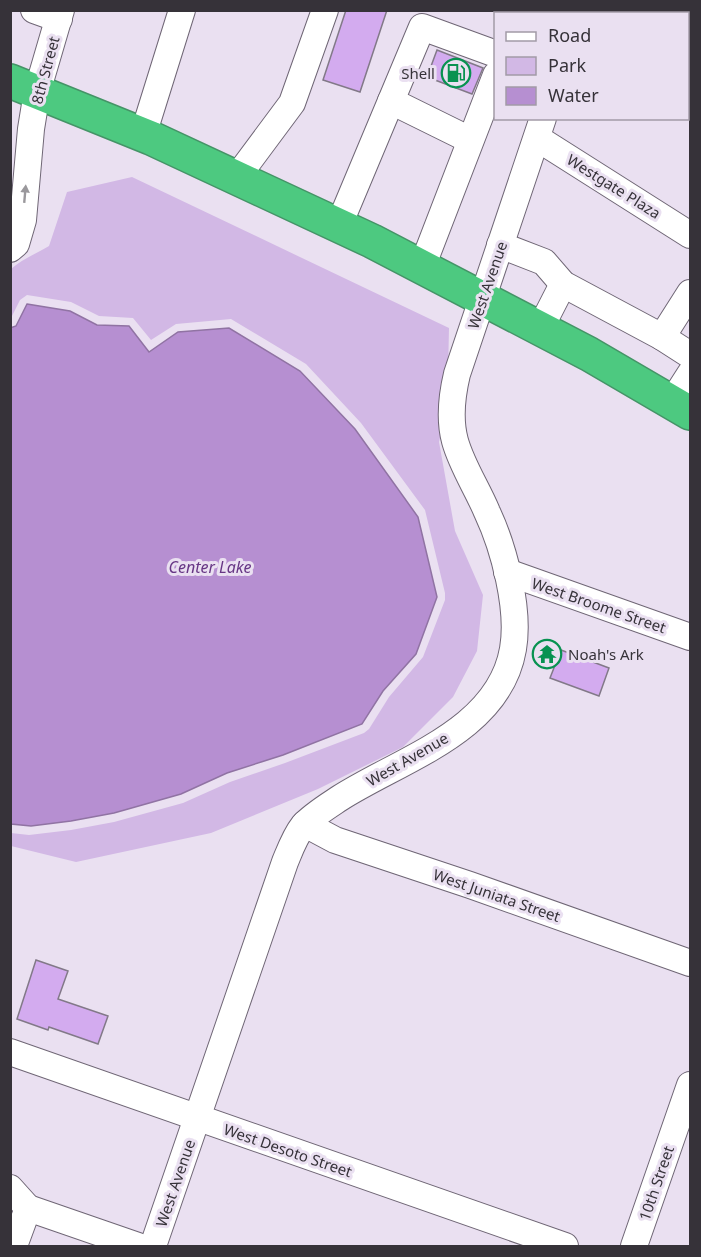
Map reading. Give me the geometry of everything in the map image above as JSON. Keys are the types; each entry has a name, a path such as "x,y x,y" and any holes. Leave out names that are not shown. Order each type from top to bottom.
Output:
{"highway":[{"path":"24,86 143,135 339,225 589,354 681,408"}],"street":[{"path":"34,10 60,15"},
{"path":"143,135 182,10"},
{"path":"237,177 292,103 325,10"},
{"name":"8th Street","path":"10,249 16,244 23,220 31,129 24,86 60,15"},
{"path":"339,225 422,27 494,54"},
{"path":"422,267 494,78"},
{"path":"391,101 470,140"},
{"name":"Westgate Plaza","path":"540,128 690,235"},
{"name":"West Avenue","path":"153,1246 285,862 296,836 305,824 329,805 434,747 465,724 483,707 507,670 513,650 516,625 507,572 497,532 468,474 455,440 452,420 453,393 457,374 540,128"},
{"path":"10,149 13,140 31,129"},
{"path":"500,245 544,262 563,284 662,337 690,355"},
{"path":"540,329 563,284"},
{"path":"662,337 690,293"},
{"path":"681,408 690,374"},
{"name":"West Broome Street","path":"507,572 690,637"},
{"name":"West Juniata Street","path":"305,824 335,840 690,963"},
{"name":"West Desoto Street","path":"10,1052 565,1246"},
{"name":"10th Street","path":"633,1246 690,1085"},
{"path":"10,1188 28,1208 138,1246"},
{"path":"14,1246 28,1208"}],"green space":[{"path":"132,177 449,328 446,400 439,442 455,531 483,595 477,651 453,697 403,747 318,789 211,833 76,862 11,846 11,833 29,835 71,830 114,822 183,803 230,782 364,733 369,729 389,697 423,657 445,600 425,510 361,423 306,364 231,319 176,324 151,340 133,318 99,316 71,302 27,295 20,300 11,318 11,269 49,246 67,192"}],"water":[{"name":"Center Lake","path":"27,304 70,311 97,325 129,326 149,352 178,332 229,328 300,371 355,429 418,517 437,597 416,654 383,691 362,724 283,755 227,773 181,794 114,813 71,821 31,826 11,824 10,328 16,326"}],"building":[{"path":"346,10 387,10 360,92 323,80"},
{"name":"Shell","path":"437,50 483,68 472,94 427,77"},
{"path":"561,650 609,668 599,696 550,678"},
{"path":"36,960 68,971 58,999 108,1016 98,1044 17,1019"}],"place":[{"name":"Shell","path":"456,73"},
{"name":"Noah's Ark","path":"547,654"}]}
